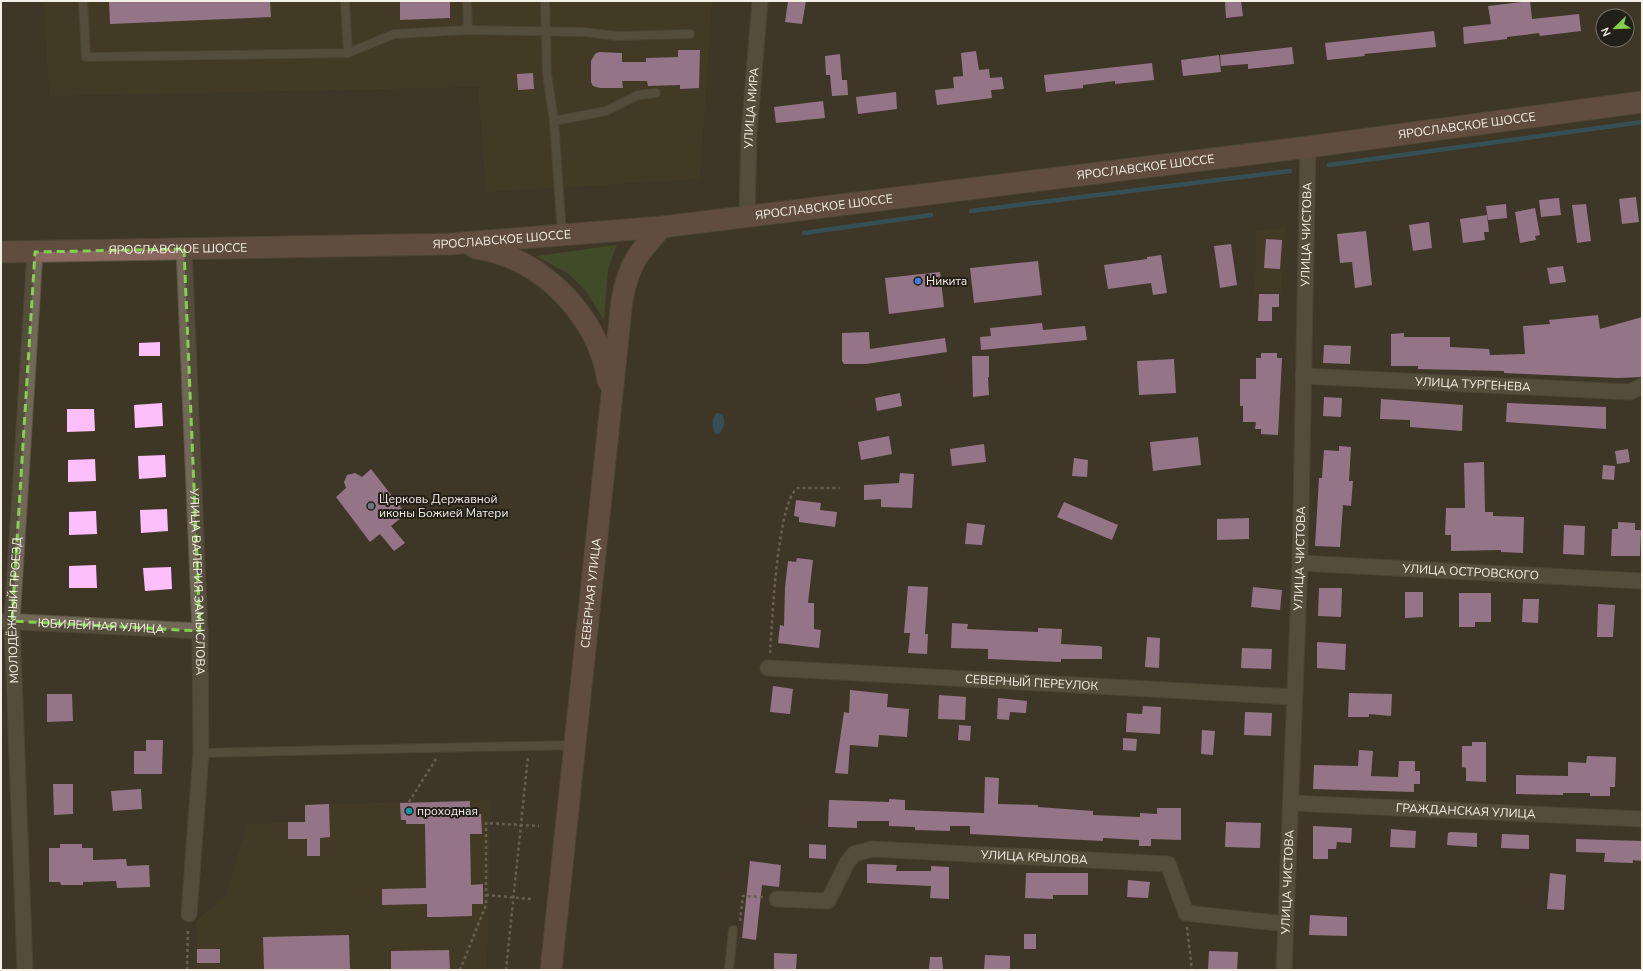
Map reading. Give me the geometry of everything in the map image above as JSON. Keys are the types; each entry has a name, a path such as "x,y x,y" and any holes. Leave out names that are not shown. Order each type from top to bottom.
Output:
{"main road":[{"name":"ЯРОСЛАВСКОЕ ШОССЕ","path":"1,252 449,244 662,227 747,215 1308,146 1642,102"},
{"name":"СЕВЕРНАЯ УЛИЦА","path":"551,970 618,327 626,282 630,269 636,257 662,227"},
{"path":"449,244 494,252 519,261 551,282 576,308 596,338 606,366 611,401"}],"street":[{"name":"УЛИЦА МИРА","path":"747,215 749,133 760,1"},
{"name":"УЛИЦА ЧИСТОВА","path":"1284,970 1300,563 1308,146"},
{"name":"УЛИЦА ВАЛЕРИЯ ЗАМЫСЛОВА","path":"184,249 200,631 201,753 189,914"},
{"name":"МОЛОДЁЖНЫЙ ПРОЕЗД","path":"25,970 7,621 35,252"},
{"name":"УЛИЦА ТУРГЕНЕВА","path":"1303,376 1630,392 1642,386"},
{"name":"УЛИЦА ОСТРОВСКОГО","path":"1300,563 1642,581"},
{"name":"ЮБИЛЕЙНАЯ УЛИЦА","path":"7,621 200,631"},
{"name":"СЕВЕРНЫЙ ПЕРЕУЛОК","path":"768,668 1294,697"},
{"name":"ГРАЖДАНСКАЯ УЛИЦА","path":"1290,803 1642,819"},
{"name":"УЛИЦА КРЫЛОВА","path":"777,899 828,901 847,863 854,854 872,849 1168,864 1186,913"},
{"path":"1186,913 1286,924"}],"lane":[{"path":"83,1 86,57 348,53 394,34 468,30 584,32 617,36 690,34"},
{"path":"345,1 348,53"},
{"path":"468,1 468,30"},
{"path":"545,1 547,74 554,121 562,236"},
{"path":"554,121 606,111 638,95 656,93"},
{"path":"201,753 574,745"},
{"path":"729,970 733,930"}],"path":[{"path":"768,668 776,570 784,518 792,495 794,490 798,488 840,488"},
{"path":"506,970 530,746"},
{"path":"409,802 444,748"},
{"path":"460,970 486,905 486,824 539,826"},
{"path":"486,895 531,899"},
{"path":"733,930 741,920 743,896 777,899"},
{"path":"1186,913 1192,970"},
{"path":"187,970 189,914"}],"highlighted area":[{"path":"184,249 200,631 12,621 35,252"}],"shaded area":[{"path":"44,1 712,1 700,179 486,192 478,87 49,96"},
{"path":"1285,228 1281,293 1255,292 1256,231"},
{"path":"491,800 487,970 196,970 197,920 226,896 247,824 305,822 305,805"}],"green space":[{"path":"617,245 608,269 604,320 585,290 569,274 536,256"}],"water":[{"path":"717,413 722,414 724,422 719,434 715,434 713,423"}],"building":[{"path":"109,1 270,1 271,17 110,24"},
{"path":"400,1 450,1 450,18 400,20"},
{"path":"788,1 806,1 802,24 785,22"},
{"path":"1241,1 1243,16 1226,18 1225,2"},
{"path":"1530,1 1532,19 1579,14 1581,31 1540,36 1539,33 1507,37 1507,39 1464,44 1463,27 1491,24 1488,6"},
{"path":"1434,31 1436,47 1364,54 1365,56 1327,60 1325,43"},
{"path":"1292,47 1294,64 1248,69 1248,64 1221,66 1220,55"},
{"path":"678,50 700,50 699,88 680,89 680,85 648,86 647,81 622,81 623,88 600,88 593,86 591,82 591,61 595,54 599,52 622,53 622,62 646,62 646,58 678,57"},
{"path":"976,51 979,70 989,69 990,78 1002,77 1004,89 991,90 992,98 937,105 935,90 954,88 953,77 963,76 961,53"},
{"path":"840,54 842,80 847,80 848,95 832,96 830,75 826,75 825,56"},
{"path":"1219,55 1221,72 1183,76 1181,60"},
{"path":"1152,63 1154,80 1115,84 1115,81 1083,85 1083,88 1046,92 1044,75"},
{"path":"533,73 534,89 518,90 517,74"},
{"path":"896,92 897,109 858,114 856,97"},
{"path":"823,101 825,118 776,123 774,107"},
{"path":"1636,197 1639,222 1622,224 1619,199"},
{"path":"1559,198 1561,215 1541,217 1539,200"},
{"path":"1506,204 1507,218 1488,220 1486,206"},
{"path":"1586,204 1591,241 1577,243 1572,205"},
{"path":"1535,208 1540,235 1535,236 1536,240 1520,243 1515,212"},
{"path":"1487,215 1489,232 1484,232 1485,240 1463,243 1460,219"},
{"path":"1429,222 1432,248 1413,251 1409,225"},
{"path":"1366,231 1372,285 1355,288 1352,262 1340,263 1337,234"},
{"path":"1266,239 1282,240 1280,269 1264,268"},
{"path":"1231,244 1237,285 1220,288 1214,246"},
{"path":"1161,255 1167,293 1153,295 1151,283 1108,289 1104,265 1147,259 1147,257"},
{"path":"1038,261 1042,295 974,303 970,268"},
{"path":"1563,266 1566,282 1550,284 1547,268"},
{"path":"940,272 944,307 889,314 885,278"},
{"path":"1259,294 1279,294 1279,307 1272,307 1272,321 1258,321"},
{"path":"1598,315 1600,329 1642,317 1642,377 1618,378 1504,373 1504,371 1418,369 1418,366 1391,366 1391,334 1404,333 1404,337 1450,337 1450,347 1489,349 1490,355 1525,354 1523,326 1550,324 1549,320"},
{"path":"1042,323 1043,330 1085,326 1087,340 981,350 980,337 991,336 990,328"},
{"path":"869,332 870,349 945,338 947,352 866,364 844,364 842,361 842,333"},
{"path":"160,342 160,356 139,356 139,343"},
{"path":"1324,345 1351,346 1350,364 1323,363"},
{"path":"1261,353 1277,353 1277,358 1282,358 1278,435 1261,434 1261,429 1255,429 1256,422 1243,422 1243,406 1240,406 1240,379 1256,379 1256,358 1261,358"},
{"path":"972,356 989,356 989,395 973,397"},
{"path":"1174,359 1176,393 1139,395 1137,361"},
{"path":"900,393 902,406 877,411 875,398"},
{"path":"1324,397 1342,398 1341,417 1323,416"},
{"path":"1381,399 1463,405 1462,431 1410,427 1410,420 1380,419"},
{"path":"162,403 163,426 135,428 134,405"},
{"path":"1507,403 1606,407 1606,429 1506,422"},
{"path":"67,409 94,409 95,431 67,432"},
{"path":"889,436 892,454 861,460 858,442"},
{"path":"1198,437 1201,465 1153,471 1150,442"},
{"path":"984,444 986,462 952,466 950,449"},
{"path":"1339,446 1351,447 1349,481 1353,481 1351,506 1343,505 1340,547 1315,546 1319,478 1322,478 1324,450 1339,451"},
{"path":"1628,449 1630,462 1617,464 1615,451"},
{"path":"165,455 166,477 139,479 138,456"},
{"path":"1074,458 1088,460 1087,477 1072,476"},
{"path":"95,459 96,481 68,482 68,460"},
{"path":"1484,462 1485,512 1493,512 1493,516 1524,517 1523,553 1501,552 1501,550 1451,551 1451,535 1445,535 1446,508 1465,508 1464,463"},
{"path":"1603,465 1615,466 1614,480 1602,479"},
{"name":"Церковь Державной иконы Божией Матери","path":"371,469 406,514 391,526 405,543 394,551 380,534 370,542 336,497 346,488 344,482 347,475 355,473 362,477"},
{"path":"900,473 914,474 912,508 881,507 881,499 864,500 864,485 899,483"},
{"path":"796,500 821,503 820,510 837,512 835,527 799,522 799,517 794,516"},
{"path":"1064,502 1118,525 1112,540 1057,517"},
{"path":"167,509 168,531 141,533 140,510"},
{"path":"96,511 97,534 69,535 69,512"},
{"path":"1249,518 1249,539 1217,540 1217,519"},
{"path":"1618,522 1635,523 1635,530 1641,530 1640,556 1611,556 1612,529 1618,529"},
{"path":"967,523 985,525 982,545 965,544"},
{"path":"1564,525 1585,526 1584,555 1563,554"},
{"path":"797,558 813,560 808,603 814,603 814,629 821,630 819,648 778,643 780,625 784,626 785,588 788,561 796,562"},
{"path":"96,565 97,588 69,588 69,566"},
{"path":"171,567 172,589 145,591 143,568"},
{"path":"908,586 928,587 925,634 928,634 927,654 908,653 910,633 904,633"},
{"path":"1253,587 1282,590 1280,610 1251,607"},
{"path":"1319,588 1342,588 1341,617 1318,616"},
{"path":"1405,592 1423,592 1423,617 1405,618"},
{"path":"1459,593 1491,593 1491,622 1475,622 1475,627 1459,627"},
{"path":"1523,599 1539,599 1538,623 1522,622"},
{"path":"1598,604 1615,605 1613,637 1597,637"},
{"path":"952,623 968,624 967,629 1038,632 1038,628 1062,629 1061,644 1102,647 1102,659 1061,659 1061,662 988,659 988,649 951,648"},
{"path":"1147,637 1160,638 1159,668 1145,667"},
{"path":"1317,642 1346,644 1345,670 1317,668"},
{"path":"1242,648 1272,649 1271,669 1241,668"},
{"path":"773,686 793,689 790,714 770,712"},
{"path":"850,690 888,694 887,707 909,709 907,737 879,735 878,747 850,745 848,774 835,773 844,712 849,713"},
{"path":"1349,693 1392,694 1391,716 1369,714 1369,717 1348,717"},
{"path":"47,694 72,694 73,721 47,722"},
{"path":"939,695 966,697 965,720 938,719"},
{"path":"998,698 1027,701 1026,713 1010,712 1009,720 997,719"},
{"path":"1143,706 1161,707 1160,734 1126,732 1127,713 1142,714"},
{"path":"1245,712 1272,713 1271,736 1244,735"},
{"path":"959,725 971,726 970,741 958,740"},
{"path":"1202,730 1215,731 1213,755 1201,754"},
{"path":"1123,738 1137,739 1136,751 1123,750"},
{"path":"146,740 163,740 162,774 134,774 134,751 146,751"},
{"path":"1472,742 1486,742 1486,782 1466,781 1466,768 1462,767 1462,746 1472,746"},
{"path":"1359,750 1373,751 1371,776 1398,777 1399,761 1415,761 1415,771 1420,771 1420,784 1414,784 1414,792 1313,789 1314,765 1358,766"},
{"path":"1587,756 1616,757 1615,787 1610,787 1610,796 1590,796 1590,793 1563,793 1563,795 1516,794 1516,775 1568,776 1568,762 1586,763"},
{"path":"985,777 999,778 998,804 1038,805 1038,807 1093,811 1093,815 1140,817 1140,813 1157,814 1157,808 1181,808 1181,840 1151,839 1151,846 1139,846 1139,840 1103,838 1103,841 970,834 970,826 950,826 950,831 915,830 915,827 889,826 889,821 857,821 857,828 828,827 829,800 889,802 889,799 905,800 905,810 984,813"},
{"path":"53,784 73,784 73,814 54,815"},
{"path":"141,789 142,809 113,811 111,791"},
{"path":"470,801 470,814 481,814 482,834 470,834 471,885 483,884 483,904 472,904 472,916 440,917 427,917 427,904 382,905 382,889 426,888 425,824 406,824 406,820 401,820 400,803"},
{"path":"329,804 330,837 320,838 320,856 307,856 307,839 288,839 288,822 305,822 305,805"},
{"path":"1226,822 1261,823 1260,848 1225,847"},
{"path":"1313,826 1352,828 1351,843 1337,842 1336,849 1328,849 1328,859 1313,859"},
{"path":"1391,829 1416,831 1415,848 1390,847"},
{"path":"1448,833 1477,833 1477,847 1447,845"},
{"path":"1502,834 1529,835 1529,849 1501,848"},
{"path":"1576,839 1642,841 1642,861 1633,860 1633,863 1604,862 1605,853 1576,852"},
{"path":"60,844 82,844 82,848 93,848 93,860 126,859 127,866 149,865 150,887 117,888 116,881 83,882 83,885 61,885 60,882 49,882 49,848 60,848"},
{"path":"809,844 826,845 826,859 809,858"},
{"path":"750,861 781,865 779,887 762,885 756,940 742,938"},
{"path":"867,864 897,865 896,871 931,871 931,866 949,867 949,899 930,898 931,886 867,883"},
{"path":"1026,873 1088,873 1088,895 1053,895 1053,899 1025,898"},
{"path":"1550,873 1566,875 1564,910 1547,909"},
{"path":"1128,880 1150,882 1148,898 1127,897"},
{"path":"1310,915 1347,917 1347,936 1309,935"},
{"path":"1024,934 1036,934 1036,949 1024,949"},
{"path":"349,935 350,970 264,970 263,937"},
{"path":"197,949 220,949 220,963 197,963"},
{"path":"449,950 450,970 391,970 391,951"},
{"path":"1209,951 1238,952 1237,970 1208,970"},
{"path":"774,953 797,954 796,970 774,970"},
{"path":"985,955 1010,956 1010,970 984,970"},
{"path":"930,957 942,957 943,970 929,970"}],"waterway":[{"path":"1329,165 1642,122"},
{"path":"971,211 1290,171"},
{"path":"804,233 931,215"}],"place":[{"name":"Никита","path":"918,281"},
{"name":"Церковь Державной иконы Божией Матери","path":"371,506"},
{"name":"проходная","path":"409,811"}]}
